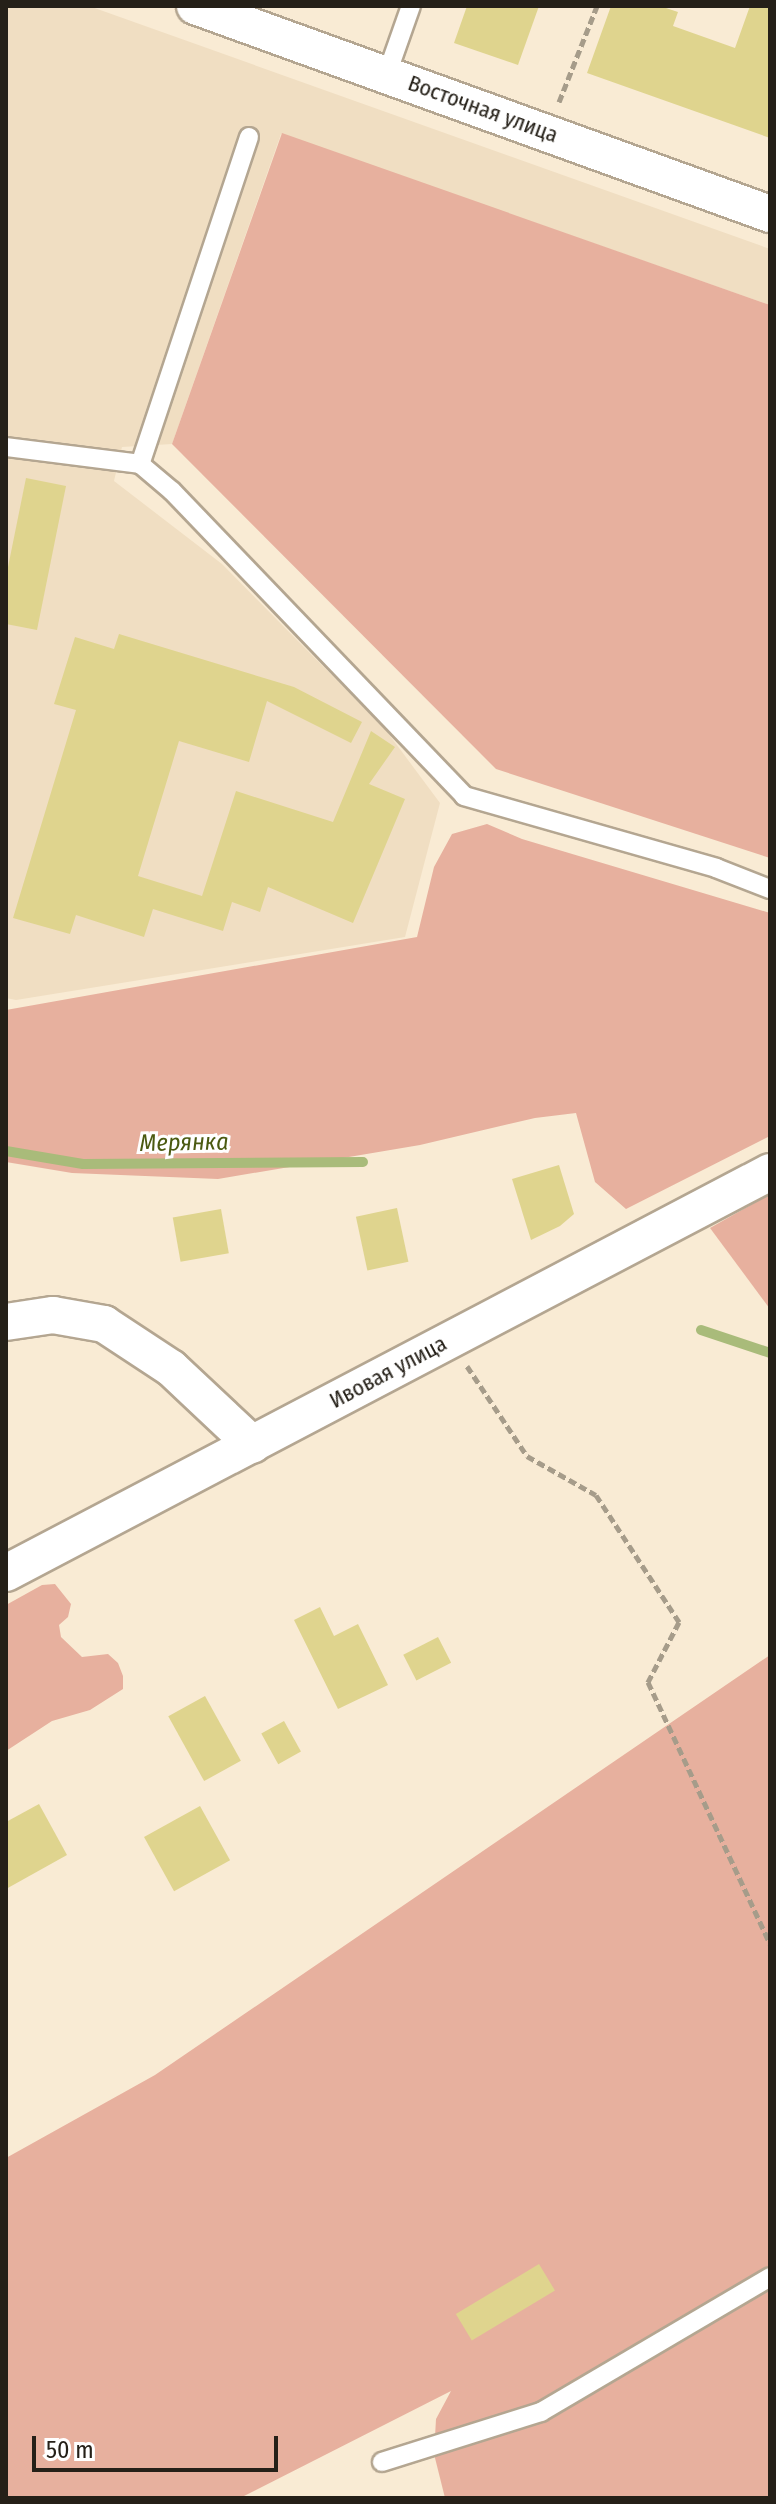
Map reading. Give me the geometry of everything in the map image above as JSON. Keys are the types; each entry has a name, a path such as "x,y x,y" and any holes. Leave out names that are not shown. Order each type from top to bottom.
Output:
{"street":[{"name":"Восточная улица","path":"195,6 770,214"},
{"name":"Ивовая улица","path":"6,1573 770,1172"},
{"path":"6,1322 53,1315 104,1324 171,1368 253,1445"}],"lane":[{"path":"387,74 411,6"},
{"path":"140,464 249,137"},
{"path":"6,447 140,464 183,502 464,796 716,868 770,889"},
{"path":"382,2462 541,2412 770,2277"}],"path":[{"path":"547,133 597,6"},
{"path":"449,1339 527,1456 596,1495 679,1622 648,1682 770,1944"}],"shaded area":[{"path":"6,6 89,6 770,249 770,305 281,134 172,444 122,447 114,481 222,564 385,729 440,803 405,937 16,1000 6,998"},
{"path":"282,133 770,305 770,858 496,769 172,444"},
{"path":"487,824 522,839 770,913 770,1136 626,1209 595,1182 576,1113 535,1118 420,1145 218,1179 72,1173 6,1162 6,1010 417,937 434,867 452,834"},
{"path":"770,1194 770,1309 710,1228"},
{"path":"55,1584 71,1604 68,1617 59,1625 61,1637 82,1657 108,1654 118,1663 123,1676 123,1689 90,1710 52,1721 6,1751 6,1605 42,1585"},
{"path":"770,1655 770,2498 445,2498 434,2454 436,2419 451,2391 240,2498 6,2498 6,2158 155,2075"}],"building":[{"path":"467,6 539,6 518,65 454,43"},
{"path":"611,6 660,6 678,12 673,26 735,48 750,6 770,6 770,138 587,73"},
{"path":"26,478 66,486 37,630 6,624 6,577"},
{"path":"119,634 294,687 362,722 351,743 267,701 249,762 179,741 138,876 202,896 236,791 333,822 371,731 395,747 369,784 405,799 353,923 268,887 260,912 232,902 223,931 153,909 144,937 76,915 70,934 13,918 76,710 54,704 75,637 114,649"},
{"path":"559,1165 574,1214 560,1226 531,1240 512,1179"},
{"path":"397,1208 408,1262 367,1271 356,1217"},
{"path":"221,1209 229,1253 181,1262 173,1218"},
{"path":"320,1607 334,1636 358,1624 388,1685 338,1709 294,1620"},
{"path":"438,1637 451,1663 416,1681 403,1655"},
{"path":"205,1696 241,1761 204,1781 168,1716"},
{"path":"284,1721 301,1752 278,1764 261,1734"},
{"path":"39,1804 67,1855 6,1889 6,1822"},
{"path":"200,1806 230,1860 174,1891 144,1837"},
{"path":"539,2264 555,2291 472,2341 456,2314"}],"waterway":[{"name":"Мерянка","path":"6,1151 83,1164 363,1162"},
{"name":"Мерянка","path":"701,1330 770,1353"}]}
